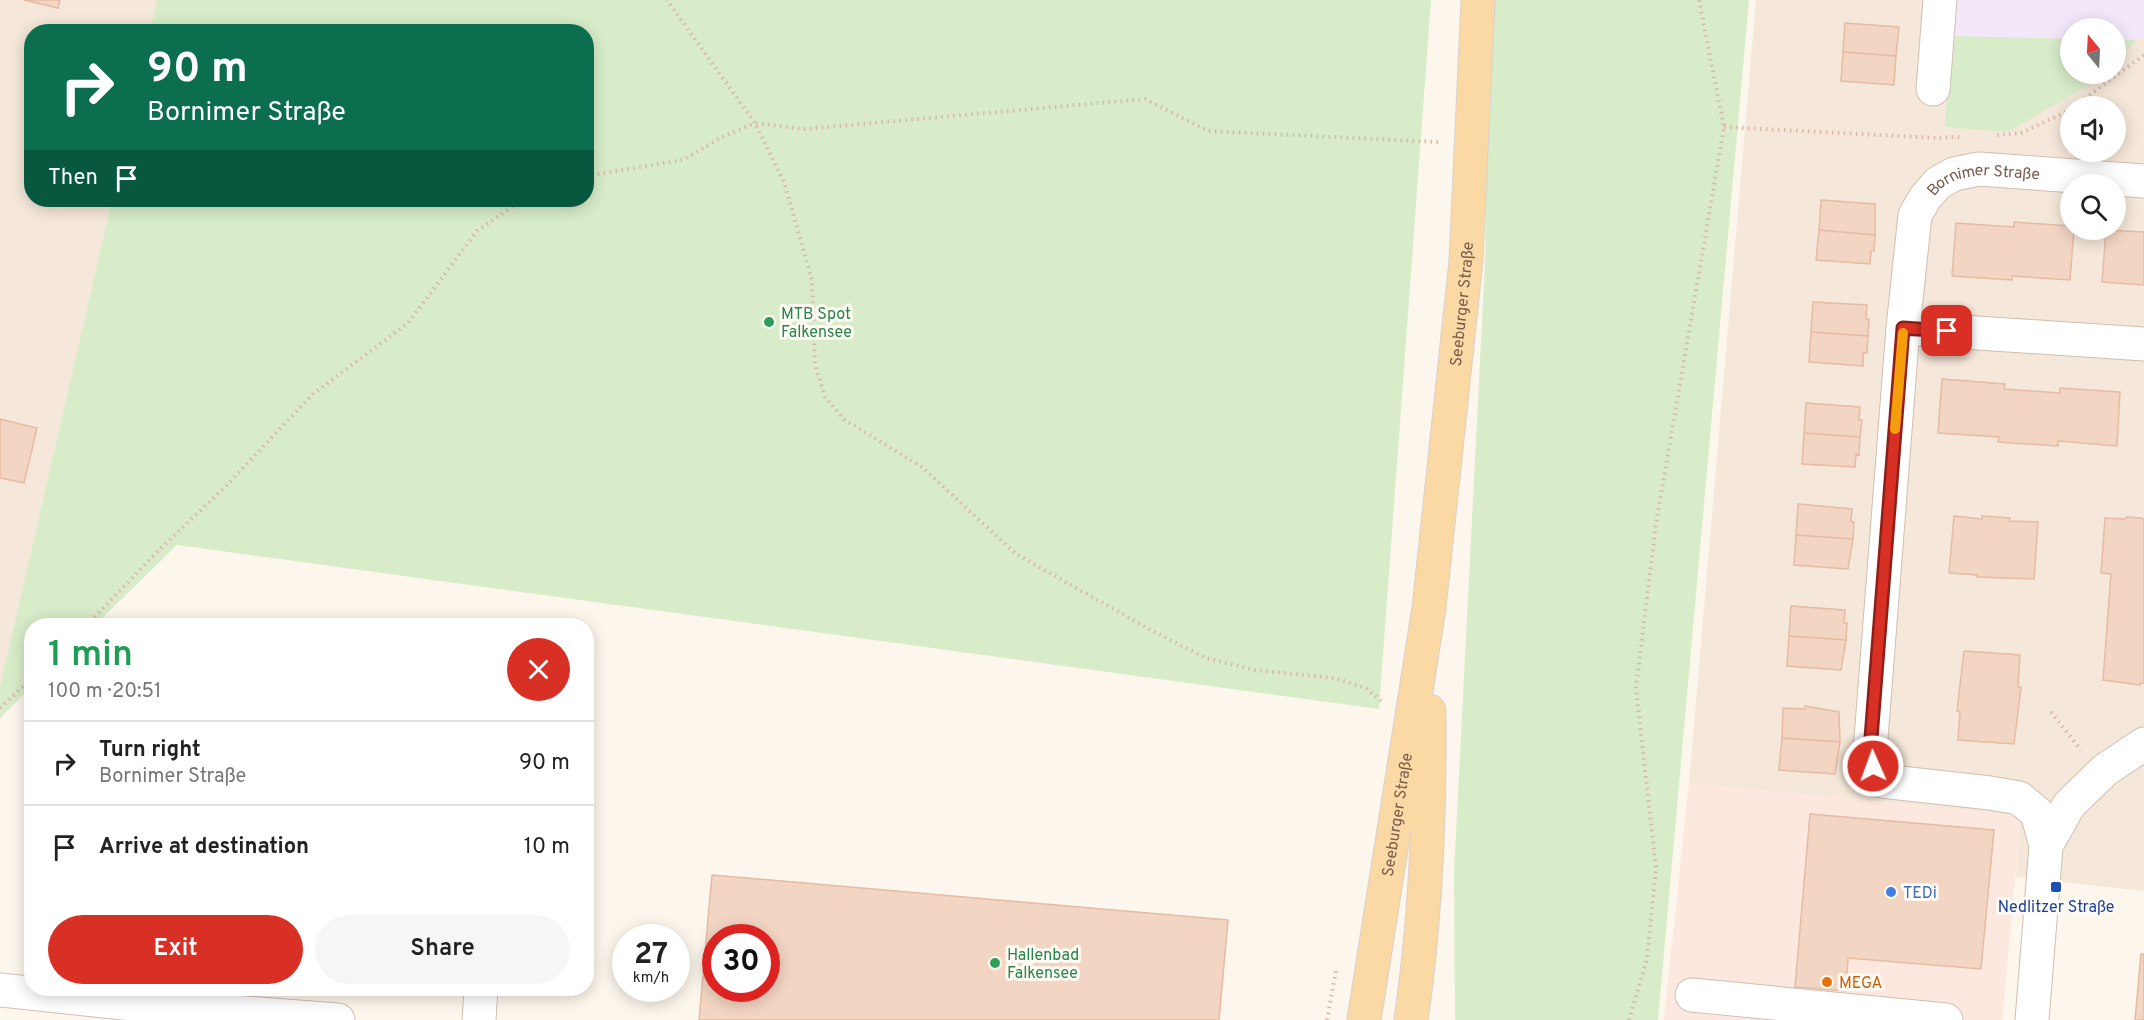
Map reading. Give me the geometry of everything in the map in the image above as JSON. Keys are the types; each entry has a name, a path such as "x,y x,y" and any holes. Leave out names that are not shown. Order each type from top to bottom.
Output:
{"main road":[{"name":"Seeburger Straße","path":"1364,1020 1429,608 1466,261 1478,0"},
{"name":"Seeburger Straße","path":"1411,1020 1418,971 1430,801 1429,608"}],"street":[{"path":"1932,89 1940,0"},
{"name":"Bornimer Straße","path":"2046,846 2037,813 2019,798 1882,781 1873,766 1870,751 1903,328 1916,215 1925,198 1938,183 1954,174 1979,168 2144,181"},
{"path":"1903,328 2144,344"},
{"path":"2032,1020 2046,846 2069,806 2099,775 2144,744"},
{"path":"0,990 24,992"},
{"path":"1692,995 1946,1020"},
{"path":"60,996 338,1020"},
{"path":"479,1020 480,996"}],"path":[{"path":"667,0 755,123 784,182 812,280 815,364 825,397 844,420 922,467 1016,554 1149,629 1206,658 1255,670 1334,678 1366,688 1386,706 1388,694"},
{"path":"1629,1020 1647,959 1656,868 1636,688 1656,524 1724,127 1699,0"},
{"path":"2089,96 2144,56"},
{"path":"594,175 683,160 722,137 755,123 804,129 1145,99 1208,131 1441,142"},
{"path":"1990,135 2021,133 2060,115"},
{"path":"1724,127 1937,138 1969,136"},
{"path":"1441,131 1441,153"},
{"path":"94,618 159,550 223,489 313,394 408,323 477,231 512,207"},
{"path":"0,708 24,686"},
{"path":"2051,712 2099,775"},
{"path":"1327,1020 1336,966"}],"shaded area":[{"path":"0,0 157,0 152,24 24,24 24,207 110,207 0,686"},
{"path":"1756,0 2144,0 2144,891 2016,877 2020,816 1689,783"},
{"path":"1954,0 2144,0 2144,37 2136,40 2126,40 2126,18 2060,18 2060,39 1951,36"},
{"path":"1689,783 2021,816 2002,1020 1664,1020"}],"green space":[{"path":"157,0 1431,0 1379,709 177,545 102,618 24,618 24,694 0,718 0,686 110,207 594,207 594,24 152,24"},
{"path":"1489,0 1749,0 1658,1020 1455,1020 1454,873 1485,263"},
{"path":"1951,36 2060,39 2060,84 2090,84 2069,96 2060,96 2060,102 2008,132 1945,127"},
{"path":"2126,40 2136,40 2126,51"}],"building":[{"path":"24,0 60,0 58,8"},
{"path":"1845,23 1899,27 1896,56 1843,52"},
{"path":"1843,52 1896,56 1894,85 1841,81"},
{"path":"1821,200 1875,204 1875,235 1819,230"},
{"path":"2014,222 2060,225 2060,240 2073,240 2070,280 2012,276 2012,280 1952,276 1956,223 2014,227"},
{"path":"1819,230 1875,235 1870,264 1816,260"},
{"path":"2126,231 2144,232 2144,285 2102,282 2105,240 2126,240"},
{"path":"1813,302 1867,305 1868,336 1811,332"},
{"path":"1811,332 1868,336 1867,353 1863,353 1863,366 1809,362"},
{"path":"1942,379 2005,384 2004,389 2060,393 2060,388 2120,392 2117,446 2058,441 2058,446 1998,442 1999,437 1938,433"},
{"path":"1806,403 1860,407 1859,420 1862,420 1860,437 1804,433"},
{"path":"0,419 37,428 24,483 0,478"},
{"path":"1804,433 1860,437 1859,455 1856,454 1855,467 1802,464"},
{"path":"1798,504 1852,509 1853,539 1796,535"},
{"path":"1954,516 1982,519 1982,516 2010,518 2010,521 2038,522 2034,579 1977,577 1978,575 1949,573"},
{"path":"2126,517 2144,520 2144,683 2140,685 2103,680 2111,574 2101,573 2105,518 2126,519"},
{"path":"1796,535 1853,539 1848,569 1794,565"},
{"path":"1791,606 1845,610 1846,640 1789,636"},
{"path":"1789,636 1846,640 1841,670 1787,666"},
{"path":"1964,651 2020,655 2018,687 2021,687 2014,744 1958,740 1960,712 1957,711"},
{"path":"1805,706 1839,712 1840,742 1782,738 1783,708 1805,709"},
{"path":"1782,738 1840,742 1835,774 1779,770"},
{"path":"1810,814 1994,830 1981,969 1848,958 1846,991 1795,987"},
{"name":"Hallenbad Falkensee","path":"712,875 1228,920 1219,1020 699,1020 702,987 702,1002 780,1002 780,924 708,924"},
{"path":"2141,954 2144,954 2144,1020 2135,1020"}],"slow traffic":[{"path":"1895,429 1903,333"}],"place":[{"name":"MTB Spot Falkensee","path":"769,322"},
{"name":"Nedlitzer Straße","path":"2056,887"},
{"name":"TEDi","path":"1891,892"},
{"name":"Hallenbad Falkensee","path":"995,963"},
{"name":"MEGA","path":"1827,982"}],"route":[{"path":"1873,766 1870,751 1903,328 1947,331"}]}
